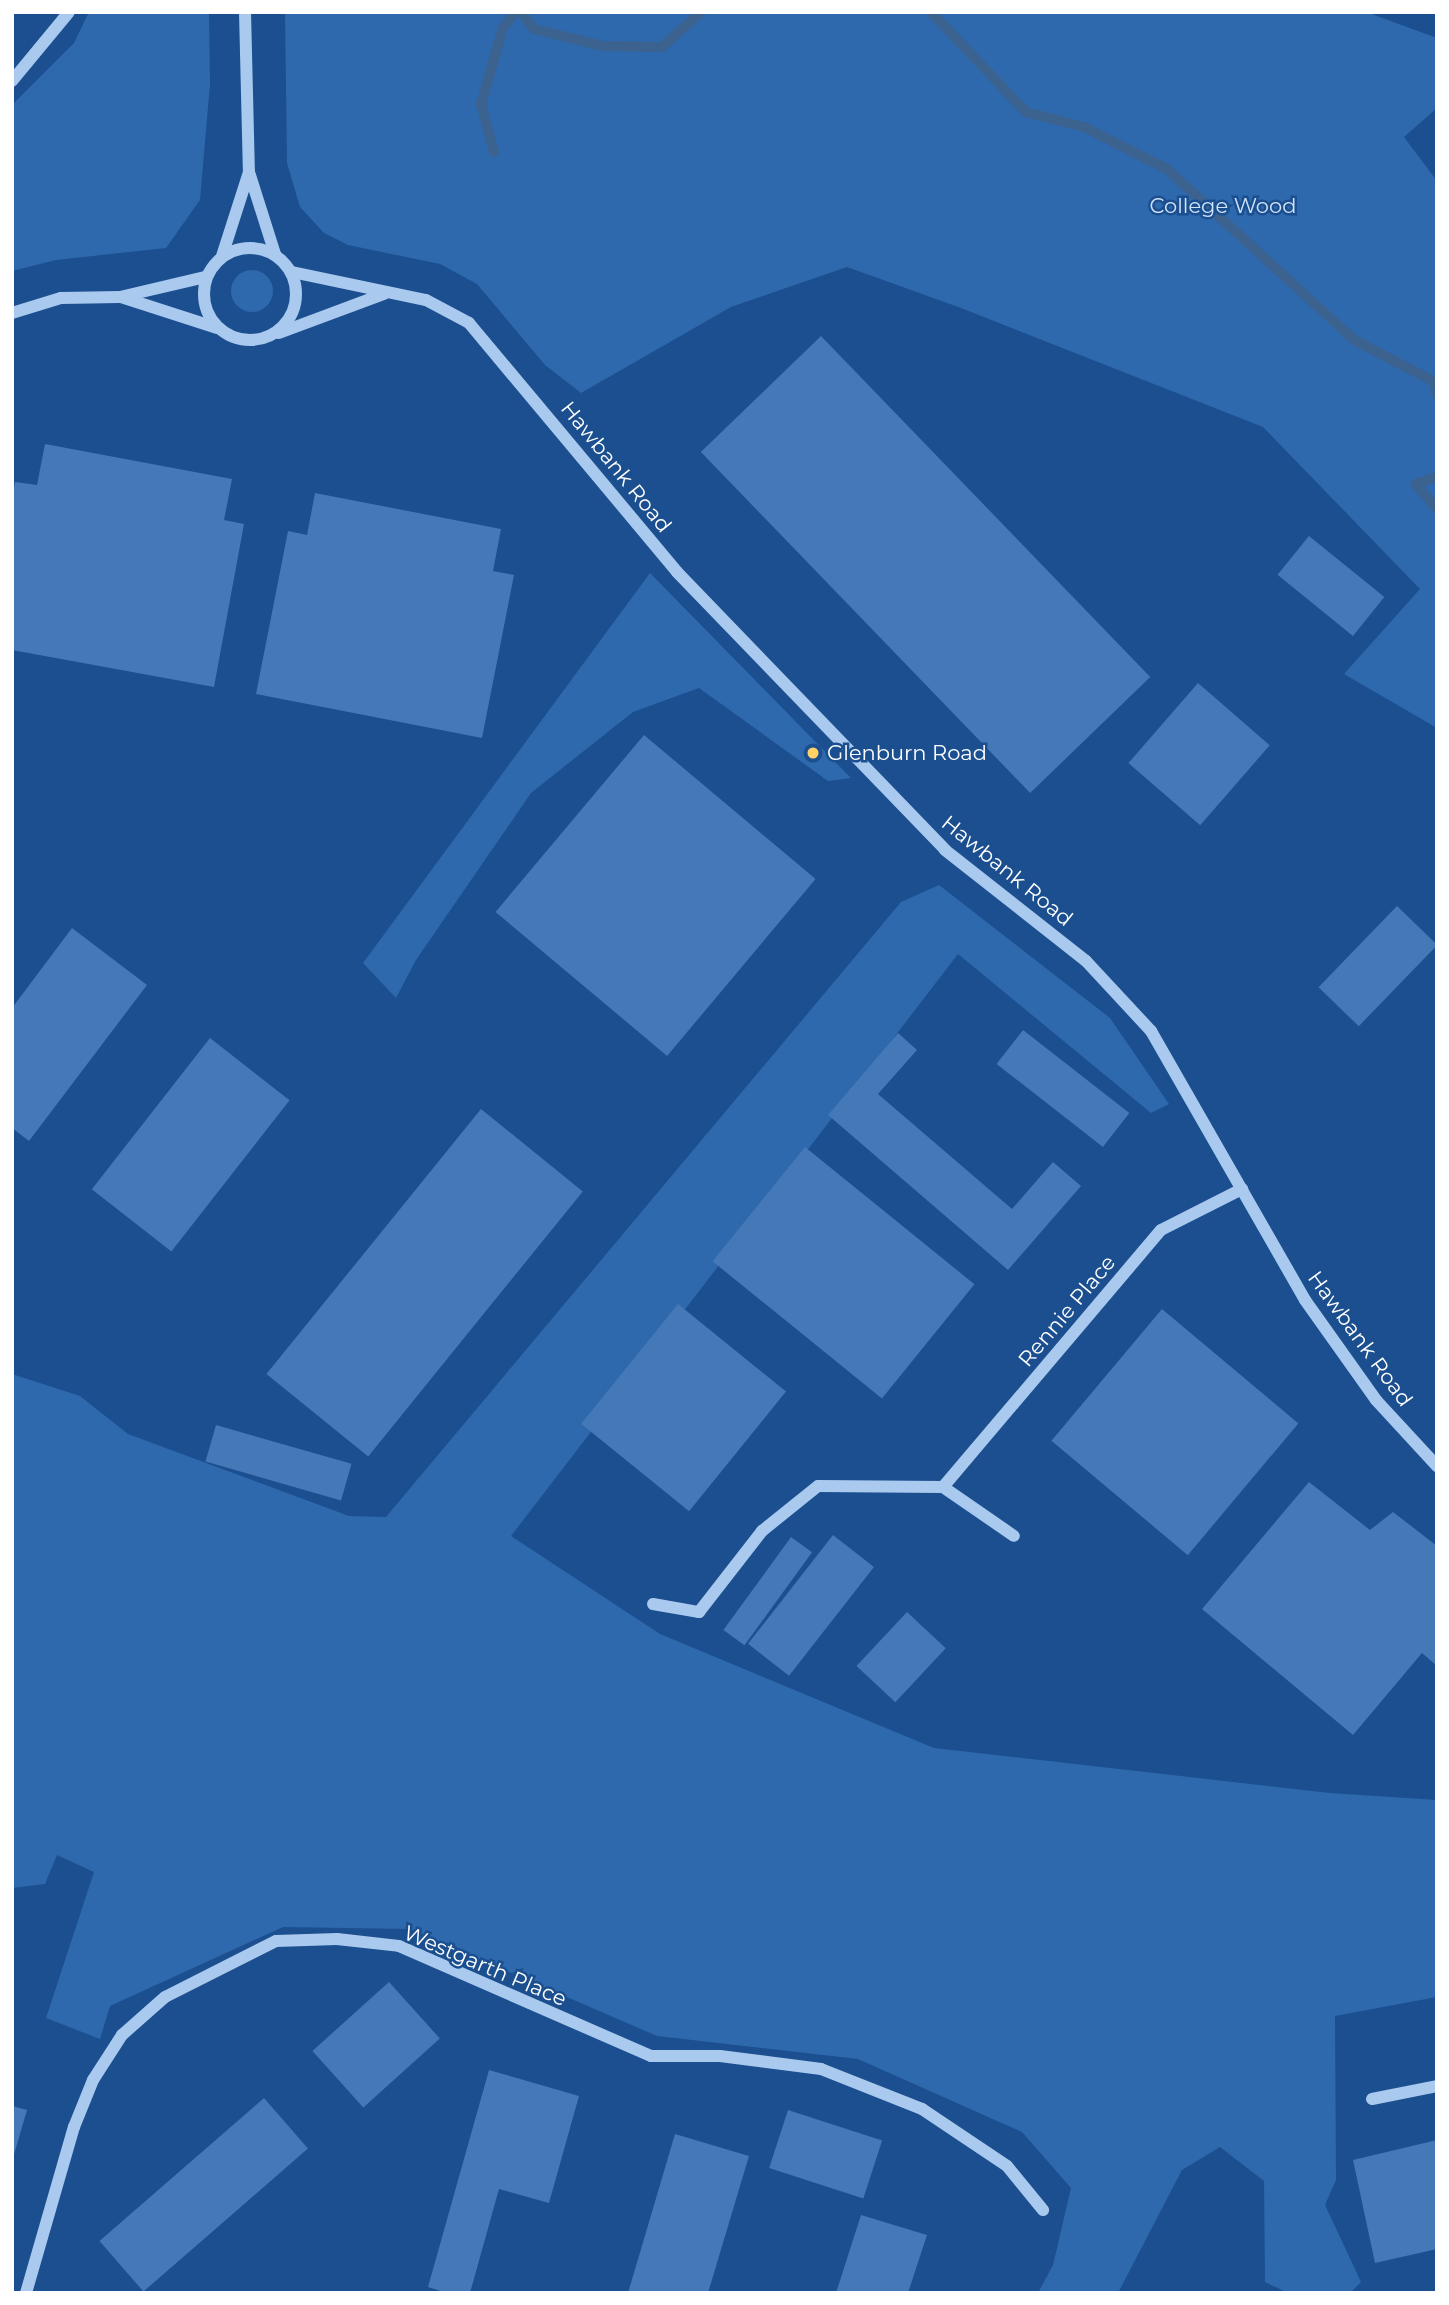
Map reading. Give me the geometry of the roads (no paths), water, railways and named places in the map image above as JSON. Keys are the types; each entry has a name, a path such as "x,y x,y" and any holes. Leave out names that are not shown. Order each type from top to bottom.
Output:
{"street":[{"path":"12,81 69,12"},
{"path":"120,297 217,328 235,339 255,341 274,334 291,317 297,295 292,272 275,254 249,172 245,12"},
{"path":"217,328 204,305 205,277 222,256 249,172"},
{"path":"222,256 248,247 275,254"},
{"name":"Hawbank Road","path":"292,272 384,294 426,300 469,323 677,572 946,850 1086,961 1151,1031 1313,1311 1376,1400 1437,1466"},
{"path":"12,313 61,298 120,297 205,277"},
{"name":"Hawbank Road","path":"274,334 384,294"},
{"name":"Rennie Place","path":"943,1487 1161,1230 1242,1189"},
{"path":"653,1604 699,1612 762,1531 818,1486 943,1487 1014,1536"},
{"name":"Westgarth Place","path":"26,2293 74,2127 93,2080 122,2035 164,1997 276,1941 337,1939 399,1946 651,2056 720,2056 821,2069 922,2109 1007,2166 1043,2210"},
{"path":"1372,2099 1437,2086"}],"waterway":[{"path":"494,152 481,104 503,28 515,12"},
{"path":"521,12 534,29 602,46 662,47 701,12"},
{"path":"931,12 1026,112 1084,127 1167,169 1354,340 1433,381 1437,394"},
{"path":"1437,477 1416,484 1437,509"}],"place":[{"name":"Glenburn Road","path":"813,753"}],"park label":[{"name":"College Wood","path":"1223,206"}]}
